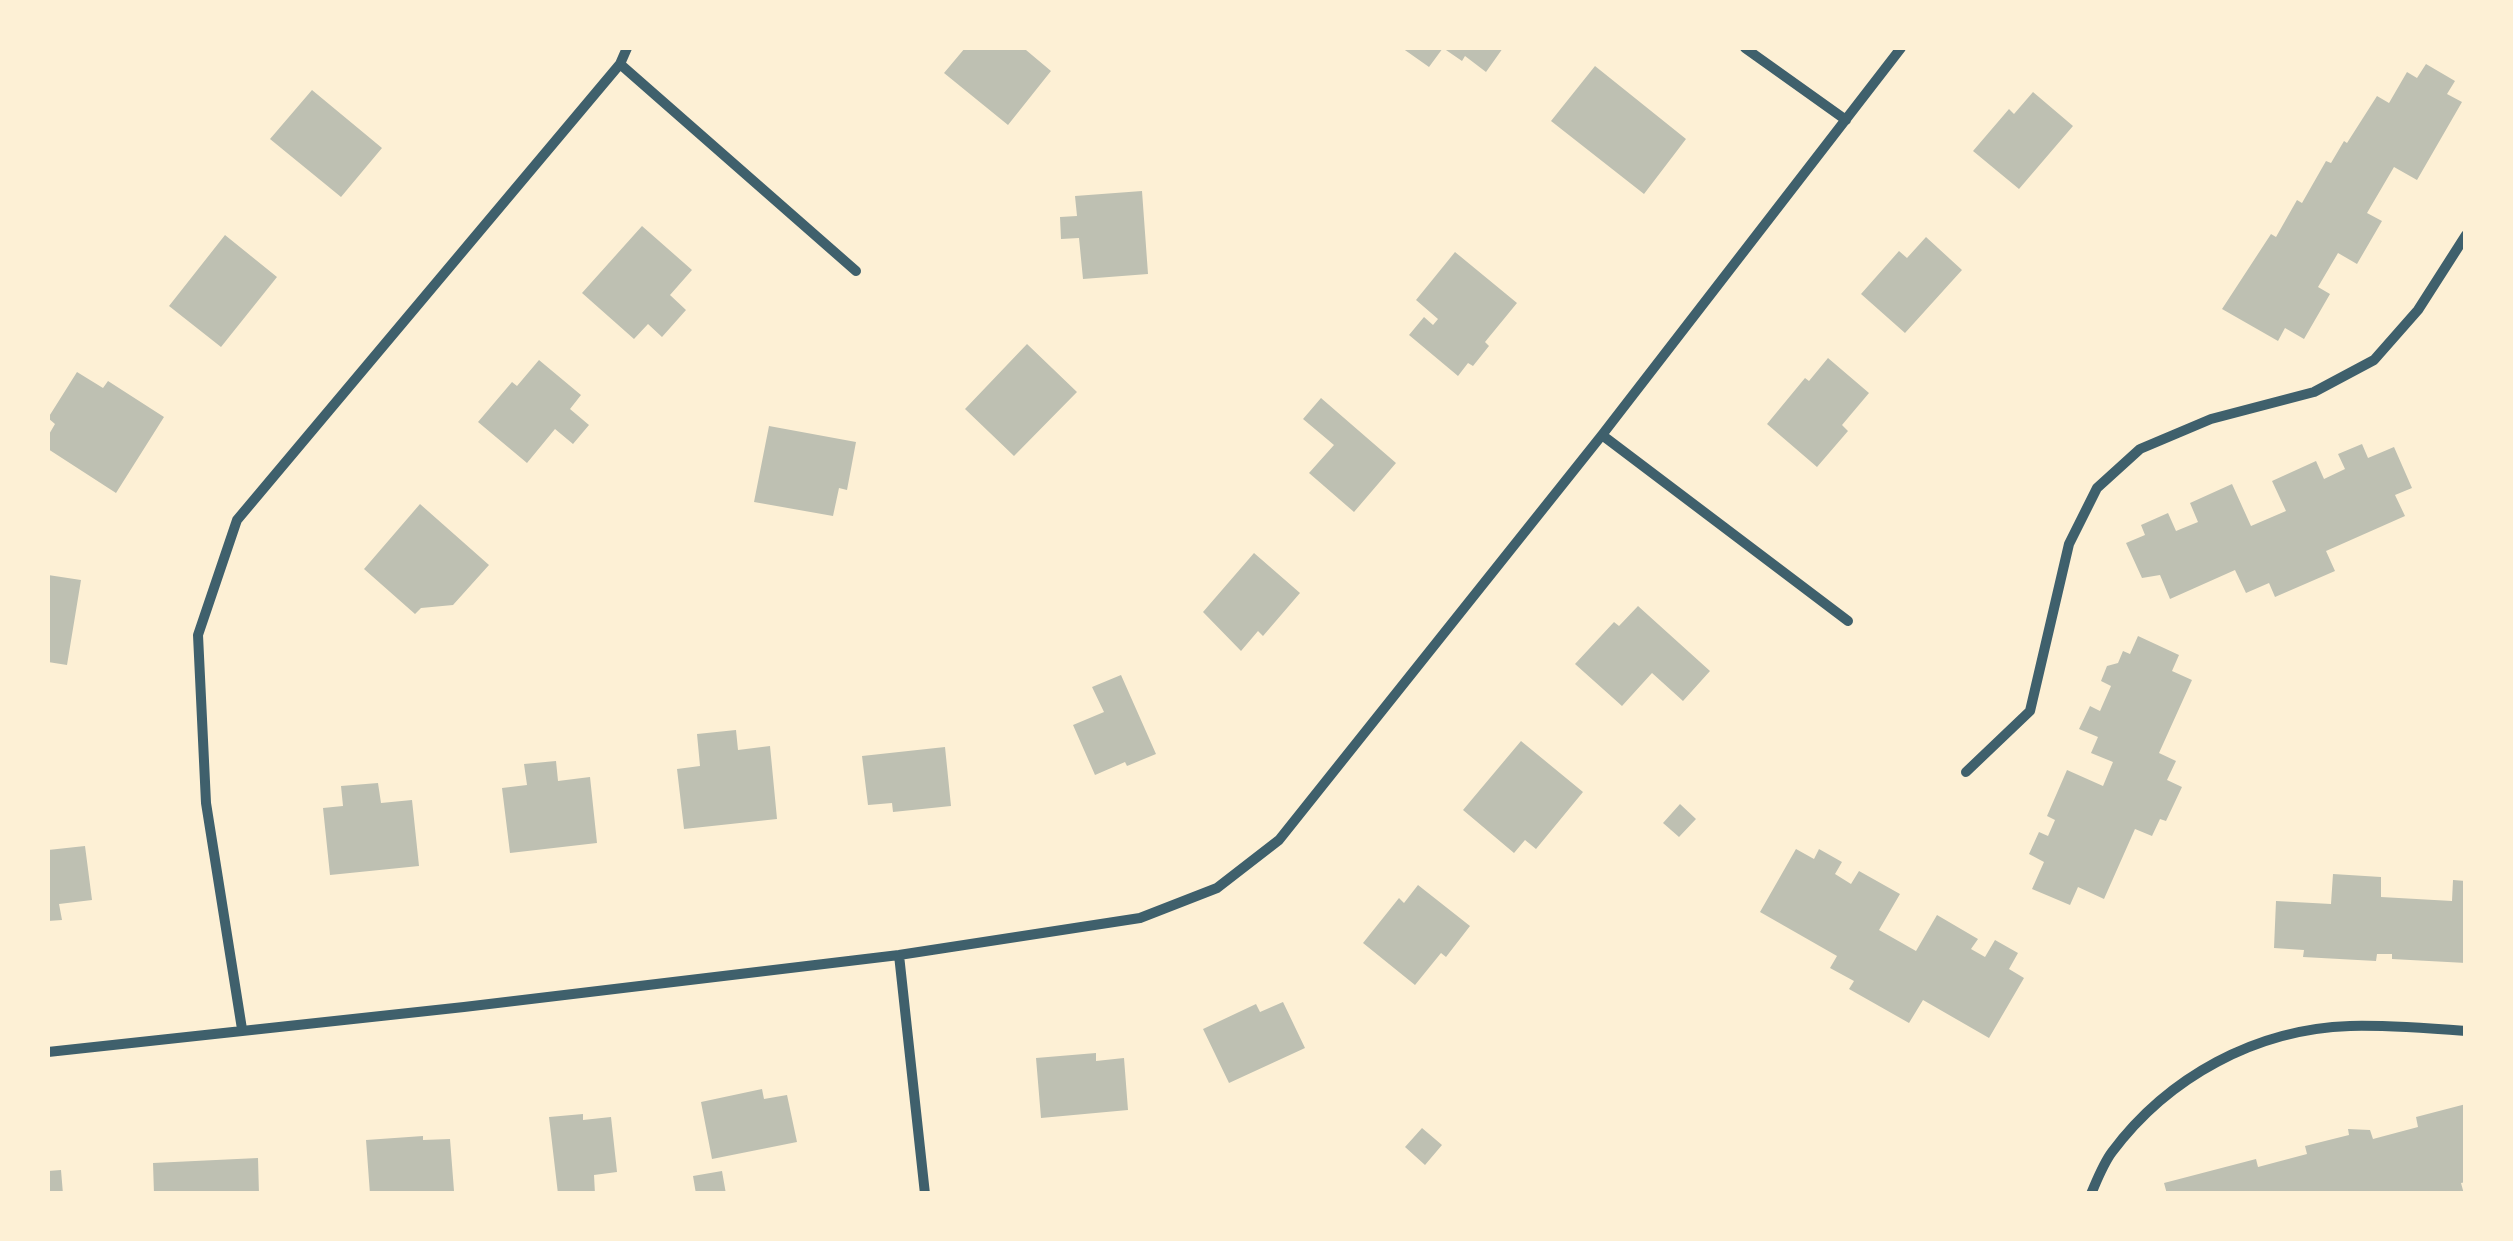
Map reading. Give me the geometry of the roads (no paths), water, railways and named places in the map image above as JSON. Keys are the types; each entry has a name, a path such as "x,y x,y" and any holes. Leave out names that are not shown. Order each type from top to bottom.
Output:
{"street":[{"path":"242,1029 206,803 198,635 237,520 620,64 627,48"},
{"path":"1745,48 1846,120"},
{"path":"48,1052 900,955 1140,918 1218,888 1279,840 1602,434 1901,48"},
{"path":"620,64 856,271"},
{"path":"1966,772 2030,710 2069,544 2097,488 2140,449 2212,419 2314,392 2374,360 2418,310 2466,235"},
{"path":"1602,434 1848,622"},
{"path":"900,955 925,1194"},
{"path":"2091,1194 2111,1154 2164,1096 2227,1054 2281,1036 2347,1026 2466,1031"}]}
